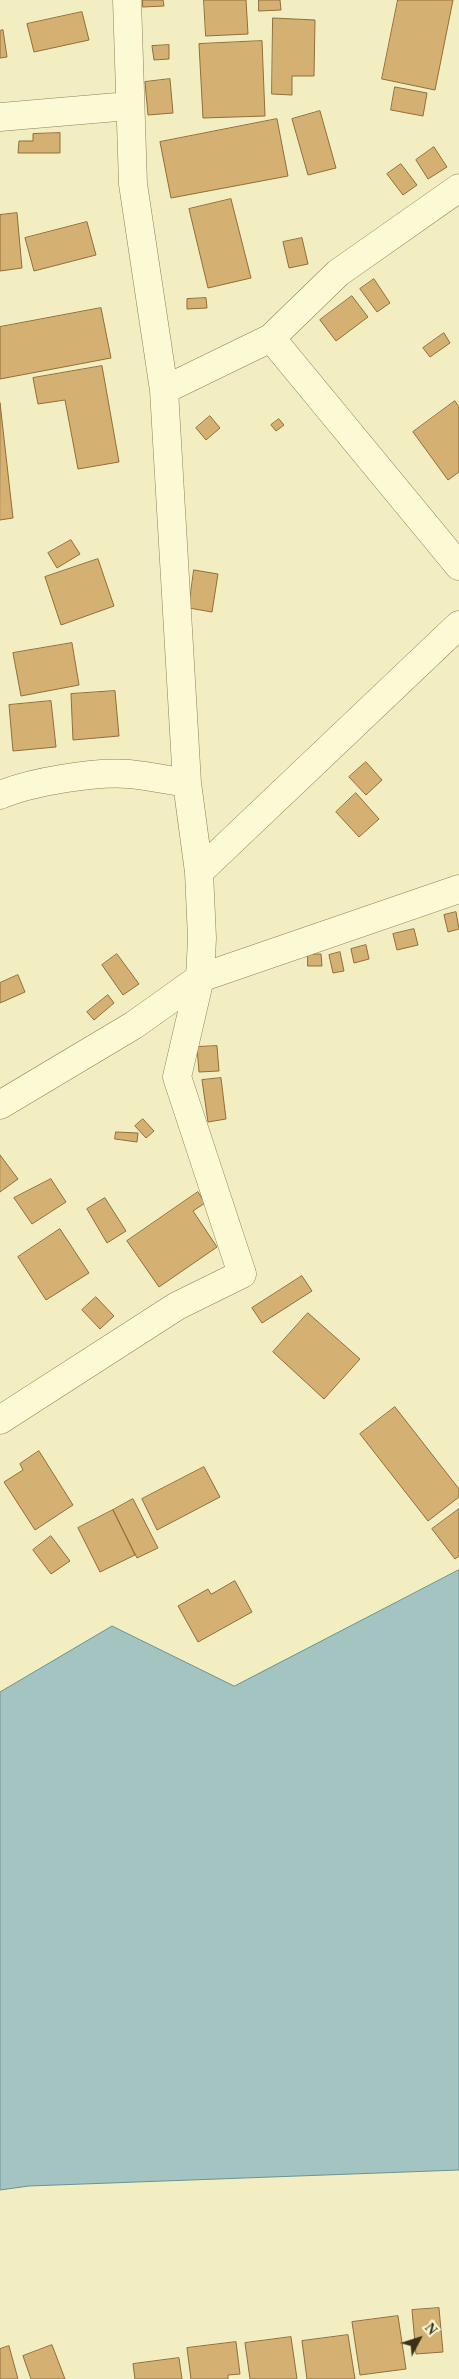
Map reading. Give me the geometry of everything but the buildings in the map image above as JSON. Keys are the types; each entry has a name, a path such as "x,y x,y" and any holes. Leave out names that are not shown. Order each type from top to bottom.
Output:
{"street":[{"path":"0,1420 177,1306 242,1274 177,1077 200,978 202,938 199,872 187,783 164,390 133,184 127,0"},
{"path":"0,117 129,106"},
{"path":"164,390 271,338 338,273 459,188"},
{"path":"271,338 459,566"},
{"path":"199,872 459,625"},
{"path":"0,796 20,787 74,778 118,775 187,783"},
{"path":"0,1105 134,1025 200,978 459,889"}],"water":[{"path":"459,1570 459,2170 29,2186 0,2190 0,1692 112,1626 234,1686"}]}
